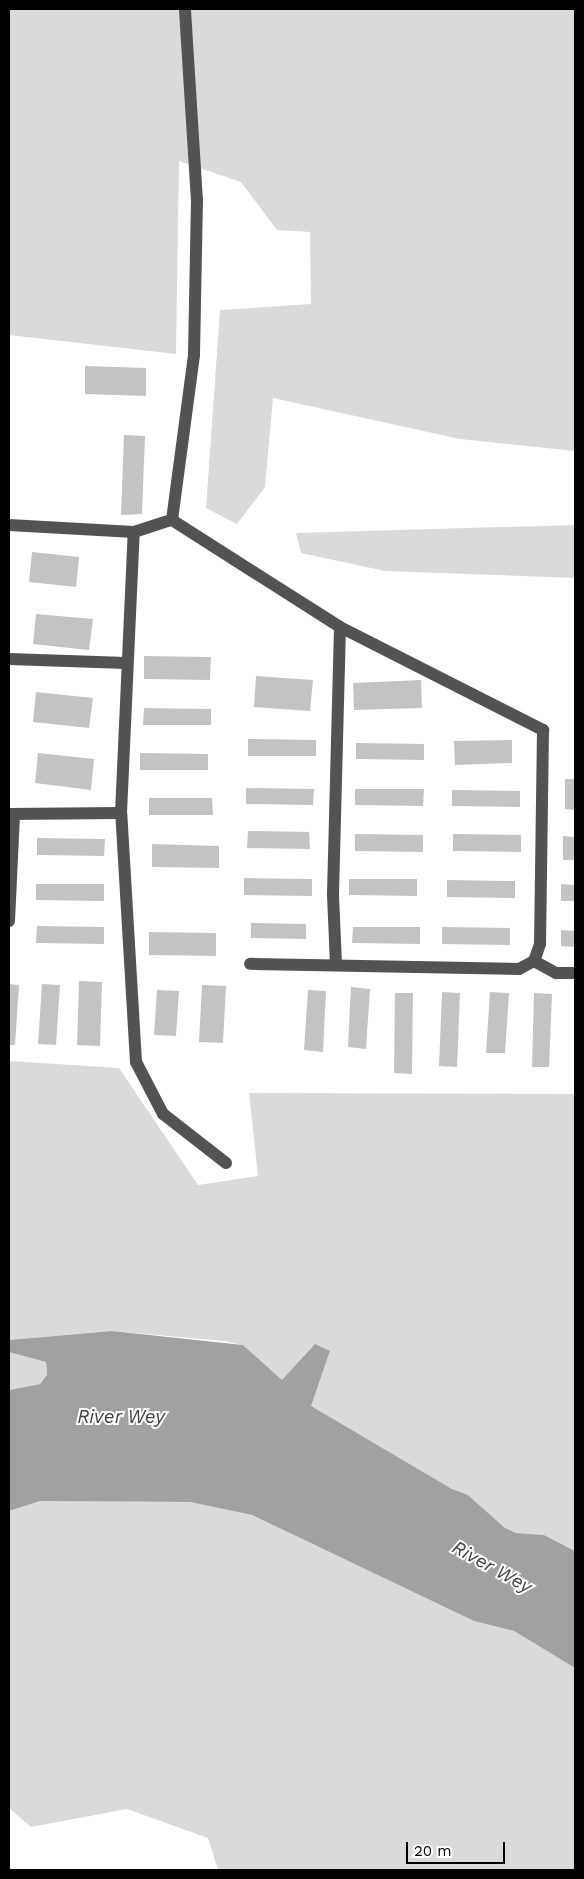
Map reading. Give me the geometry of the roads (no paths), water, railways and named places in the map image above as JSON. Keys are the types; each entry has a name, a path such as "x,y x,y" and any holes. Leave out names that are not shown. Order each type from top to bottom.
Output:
{"lane":[{"path":"172,520 194,356 197,201 185,9"},
{"path":"9,525 134,532 172,520 340,626 543,730 540,944 534,961 518,969 336,964 250,964"},
{"path":"134,532 126,663 121,813 136,1062 163,1114 226,1163"},
{"path":"336,964 333,894 340,626"},
{"path":"9,660 126,663"},
{"path":"9,921 12,814 121,813"},
{"path":"534,961 556,973 575,973"}],"water":[{"name":"River Wey","path":"112,1331 243,1345 282,1380 315,1344 330,1351 311,1406 452,1489 468,1495 505,1528 516,1533 544,1535 575,1551 575,1668 514,1631 474,1621 252,1515 190,1502 40,1501 9,1511 9,1390 40,1384 47,1375 46,1362 9,1352 9,1340"}]}
